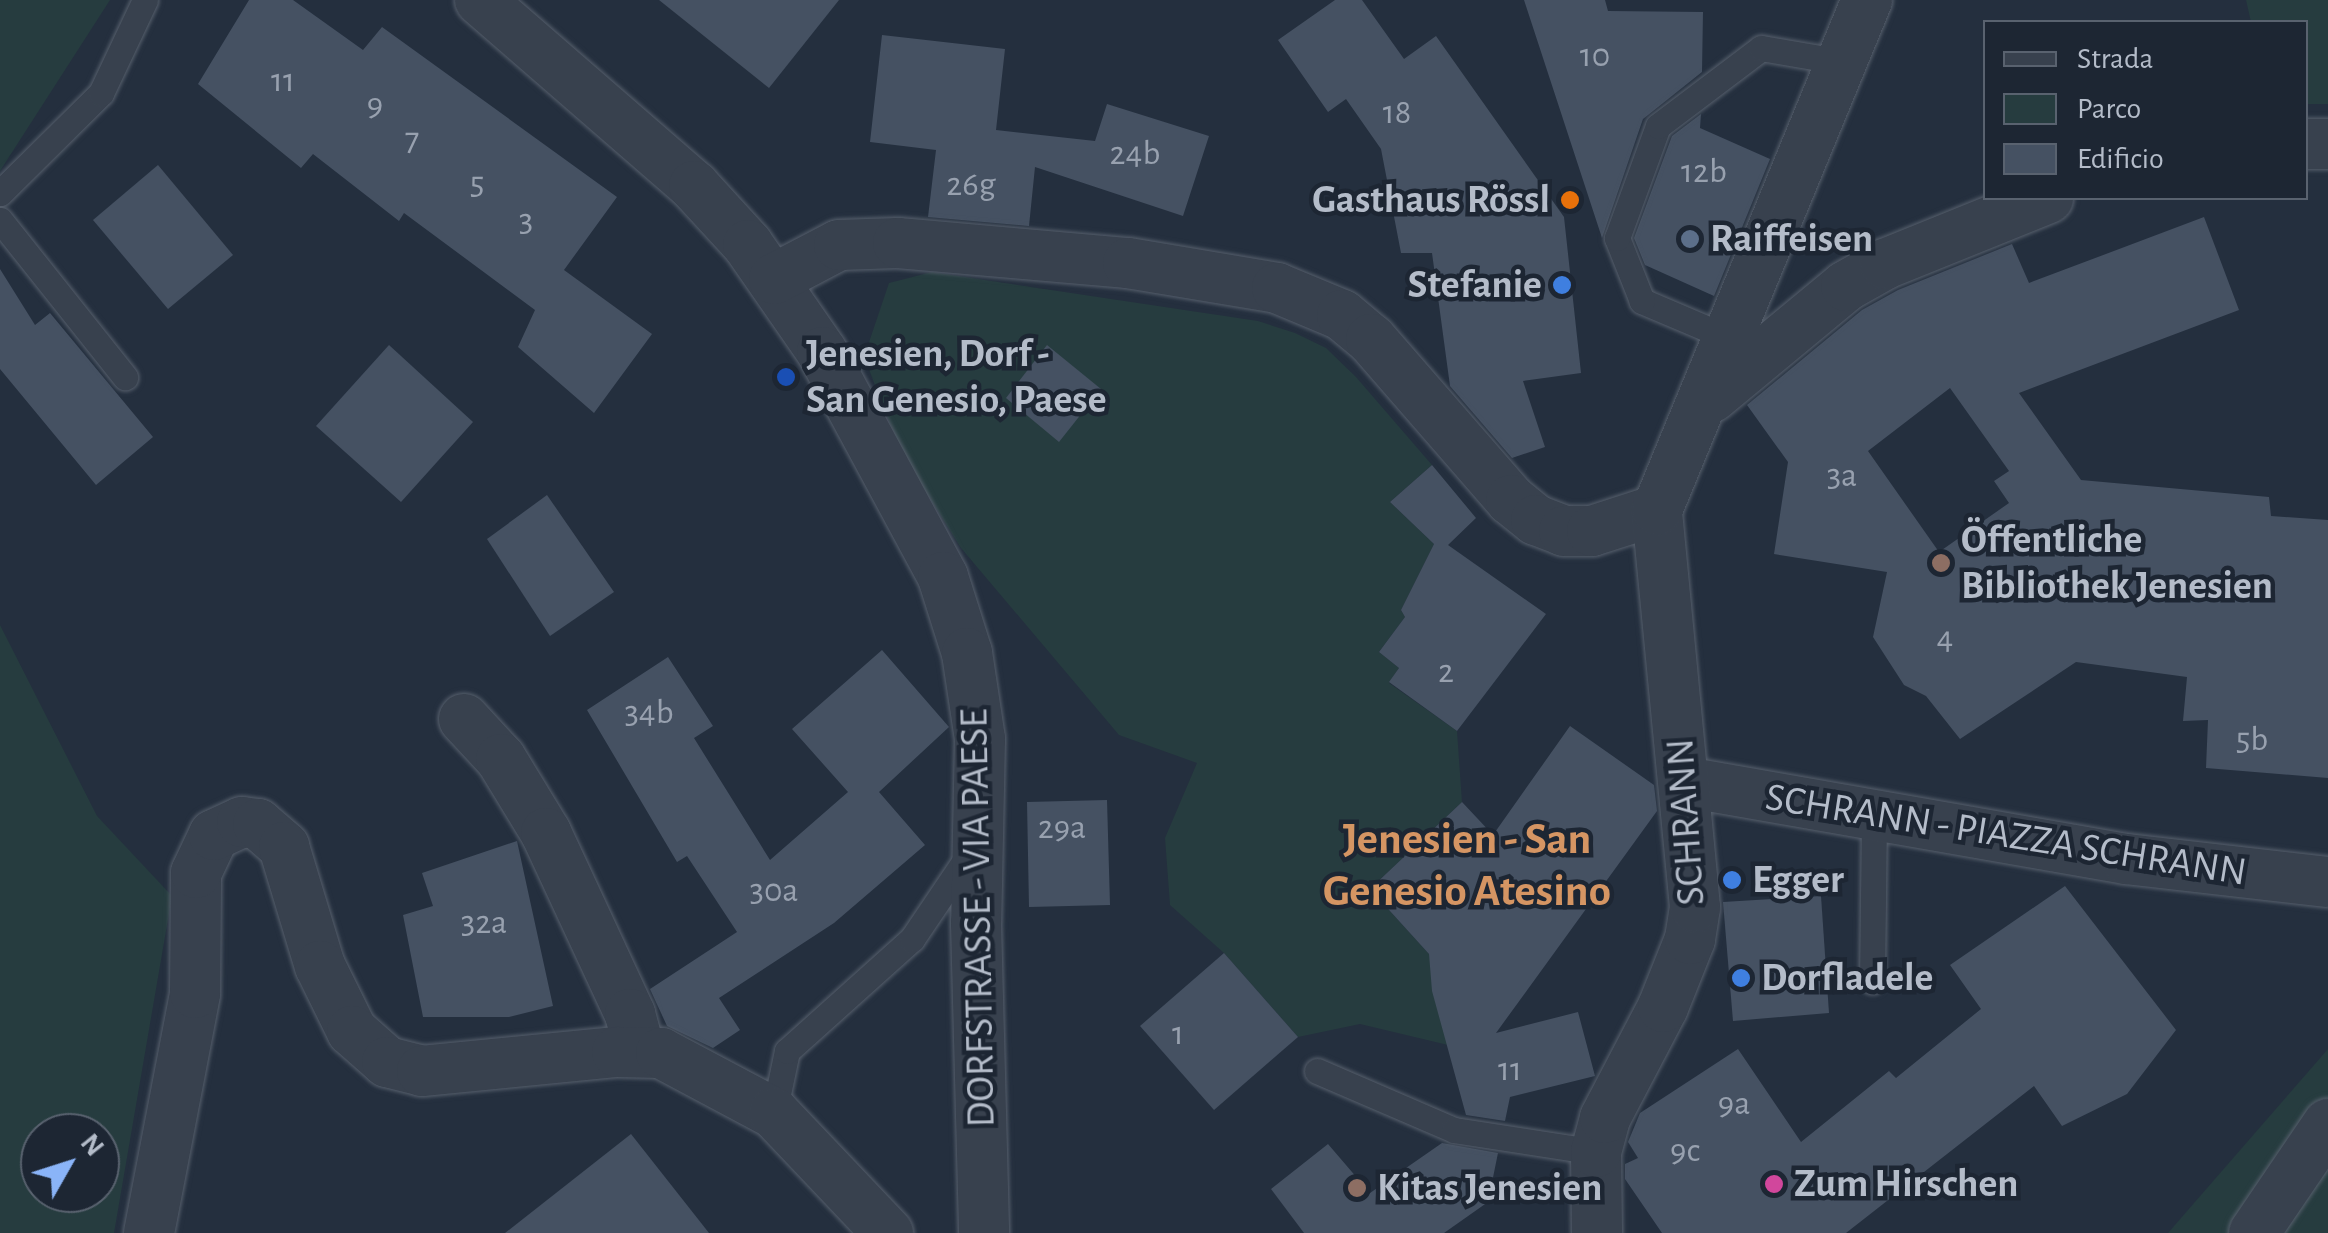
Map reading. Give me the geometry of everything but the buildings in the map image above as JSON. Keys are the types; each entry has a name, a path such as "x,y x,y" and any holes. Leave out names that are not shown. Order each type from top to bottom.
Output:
{"street":[{"name":"DORFSTRASSE - VIA PAESE","path":"480,0 694,186 774,278 822,352 943,577 976,698 984,1233"},
{"path":"774,278 839,245 898,243 1128,263 1277,288 1342,315 1371,340 1511,500 1536,520 1564,531 1592,531 1657,510 1867,0"},
{"path":"1701,408 1846,286 1884,264 2043,200"},
{"name":"SCHRANN","path":"1596,1233 1596,1152 1616,1092 1663,1006 1690,938 1695,907 1657,510"},
{"path":"464,718 502,759 538,819 630,1014 640,1051"},
{"name":"SCHRANN - PIAZZA SCHRANN","path":"1685,782 2126,859 2328,882"},
{"path":"148,1233 194,993 196,873 202,850 227,825 258,824 284,848 320,966 352,1031 386,1062 422,1071 640,1051 711,1075 774,1114 888,1233"},
{"path":"2254,1233 2328,1124"}],"lane":[{"path":"0,193 101,93 145,0"},
{"path":"1729,338 1642,301 1617,238 1658,126 1761,48 1843,62"},
{"path":"0,220 125,376"},
{"path":"1872,980 1874,816"},
{"path":"774,1114 787,1051 912,939 979,840"},
{"path":"1317,1071 1454,1130 1596,1152"}],"green space":[{"path":"0,0 110,0 0,171"},
{"path":"2246,0 2328,0 2328,104 2308,104 2308,20 2251,20"},
{"path":"932,272 1258,321 1295,333 1326,348 1432,465 1390,502 1434,544 1401,610 1405,617 1379,652 1399,668 1389,683 1457,731 1462,802 1370,889 1429,954 1448,1045 1360,1024 1298,1037 1224,953 1170,905 1165,838 1197,763 1119,735 961,548 902,454 864,357 889,283"},
{"path":"0,625 97,816 172,896 120,1198 120,1113 20,1113 20,1213 117,1213 114,1233 0,1233"},
{"path":"2328,1049 2328,1233 2168,1233"}],"place":[{"name":"Gasthaus Rössl","path":"1570,200"},
{"name":"Raiffeisen","path":"1690,239"},
{"name":"Stefanie","path":"1562,285"},
{"name":"Jenesien, Dorf - San Genesio, Paese","path":"786,377"},
{"name":"Öffentliche Bibliothek Jenesien","path":"1941,563"},
{"name":"Egger","path":"1732,880"},
{"name":"Dorfladele","path":"1741,978"},
{"name":"Zum Hirschen","path":"1774,1184"},
{"name":"Kitas Jenesien","path":"1357,1188"}],"district":[{"name":"Jenesien - San Genesio Atesino","path":"1467,866"}]}
